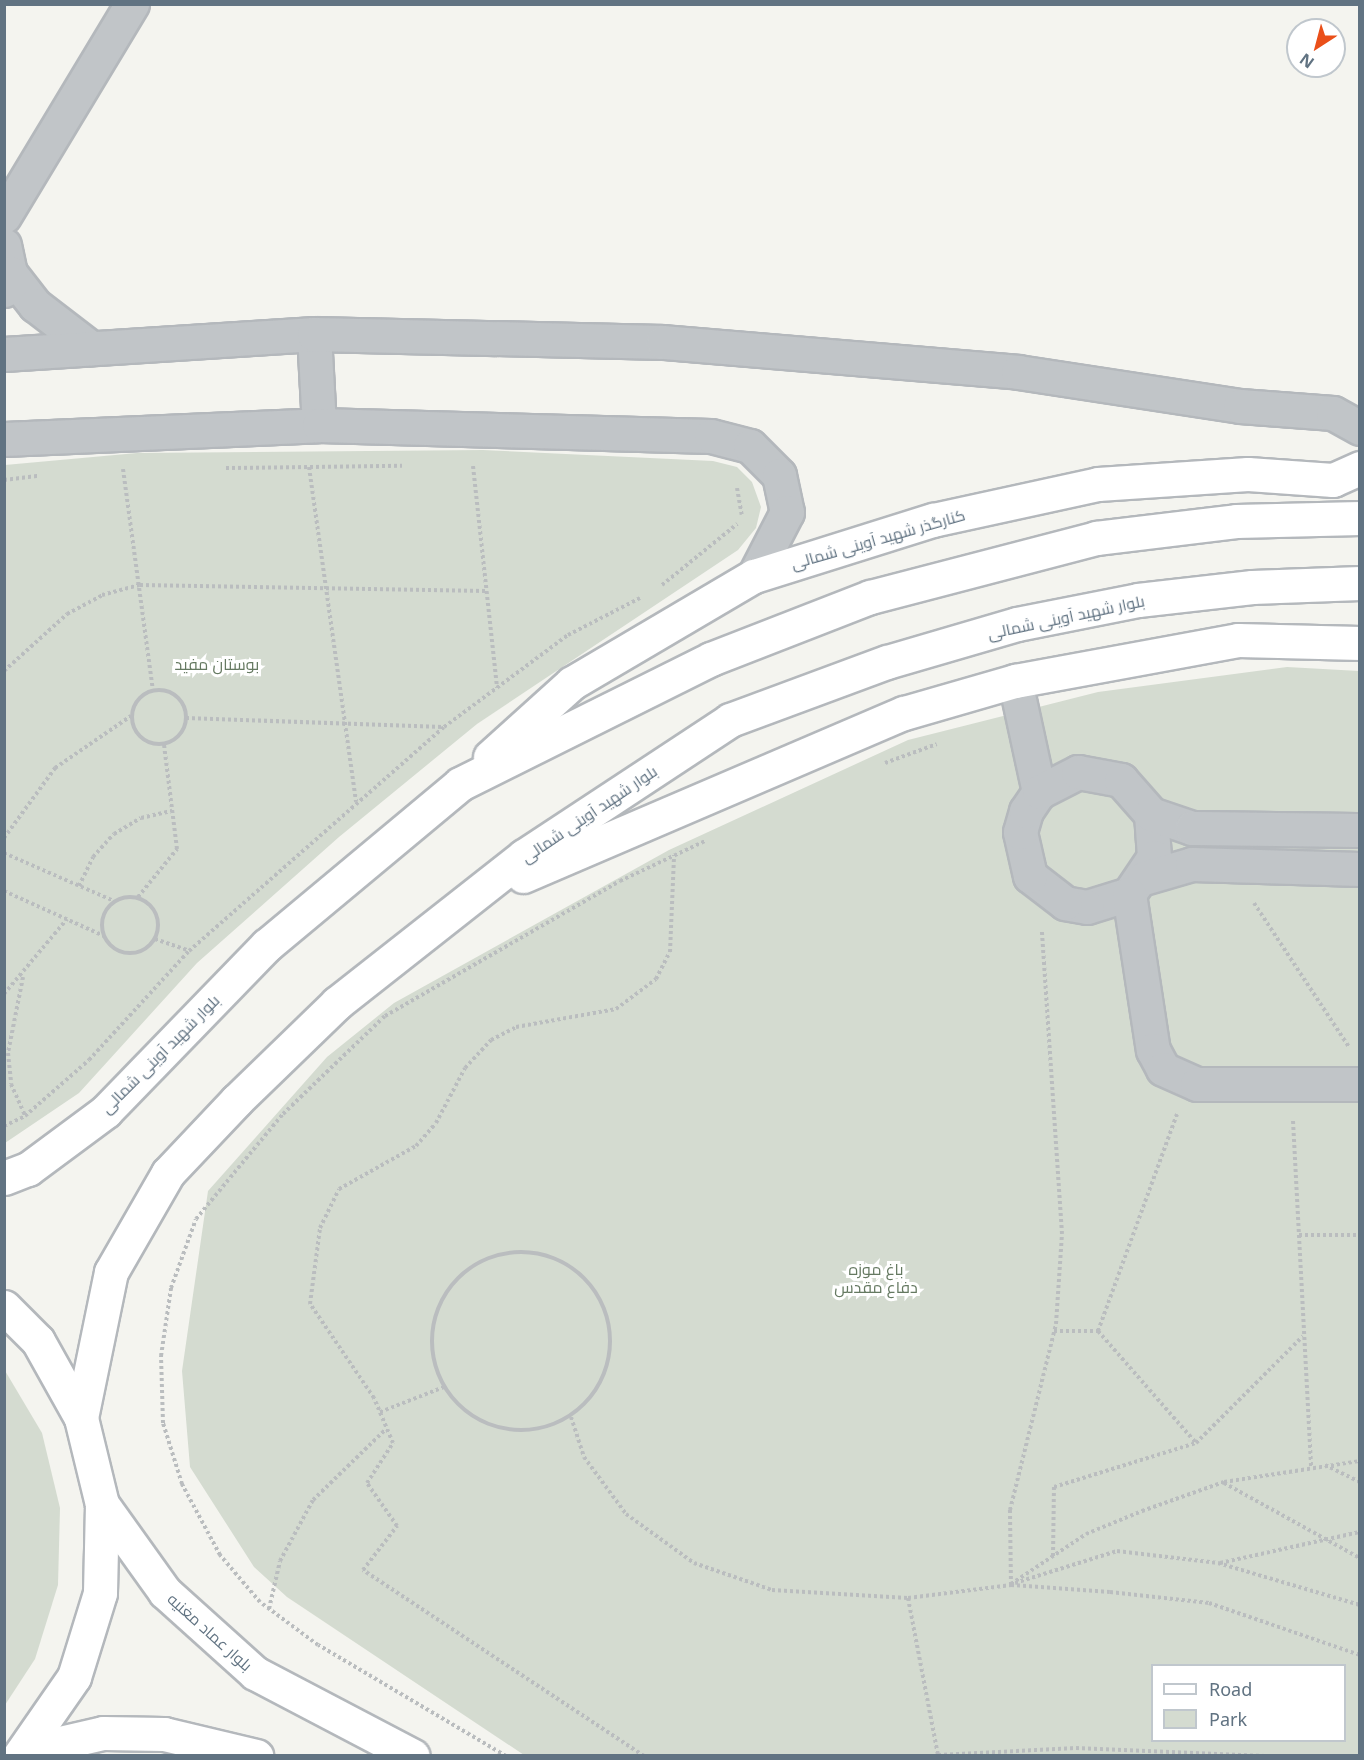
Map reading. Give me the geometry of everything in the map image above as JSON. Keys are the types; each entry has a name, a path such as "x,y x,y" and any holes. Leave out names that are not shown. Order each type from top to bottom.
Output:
{"main road":[{"name":"کنارگذر شهید آوینی شمالی","path":"460,784 572,683 754,576 933,520 1098,484 1248,474 1334,480 1359,468"},
{"name":"بلوار شهید آوینی شمالی","path":"4,1178 28,1169 106,1111 267,945 460,784 711,659 870,597 1096,538 1236,521 1359,518"},
{"name":"بلوار شهید آوینی شمالی","path":"81,1418 111,1272 168,1173 337,1004 480,895 524,856 730,720 887,662 1017,624 1138,600 1252,587 1359,583"},
{"path":"480,895 904,713 1015,681 1238,640 1359,643"},
{"path":"4,1307 38,1341 81,1418 102,1504 100,1593 74,1677 22,1753"},
{"name":"بلوار عماد مغنیه","path":"102,1504 165,1592 255,1673 413,1755"},
{"path":"22,1753 103,1733 164,1734 256,1755"}],"street":[{"path":"4,216 132,4"},
{"path":"6,270 35,305 91,348"},
{"path":"314,334 319,425"},
{"path":"4,354 314,334 663,342 1018,372 1240,406 1333,413 1359,428"},
{"path":"4,439 319,425 655,430 750,446 779,475 787,512 754,576"},
{"path":"1015,681 1039,792"},
{"path":"1356,1068 1292,1084 1188,1082 1163,1069 1153,1050 1137,886 1156,835 1151,814 1139,794 1101,772 1067,775 1039,792 1020,832 1030,876 1055,897 1087,907 1137,886 1192,864 1359,869"},
{"path":"1151,814 1192,828 1359,830"}],"path":[{"path":"473,465 497,689"},
{"path":"216,468 414,466"},
{"path":"462,466 485,466"},
{"path":"309,467 356,802"},
{"path":"123,469 153,690"},
{"path":"112,470 135,469"},
{"path":"4,480 44,476"},
{"path":"656,590 736,527 744,511 733,484"},
{"path":"4,671 67,614 102,595 140,585 486,591"},
{"path":"4,1126 25,1116 88,1060 189,951 444,727 568,635 646,595"},
{"path":"4,838 55,768 131,716 135,704 153,690"},
{"path":"153,690 177,696 186,718 183,730 164,744"},
{"path":"131,716 141,738 164,744"},
{"path":"186,718 444,727"},
{"path":"880,765 945,741"},
{"path":"4,853 114,901 138,897 177,849 164,744"},
{"path":"79,886 93,857 114,834 141,818 172,811"},
{"path":"506,1755 318,1645 269,1609 220,1555 182,1484 163,1423 161,1356 171,1288 196,1219 283,1114 385,1016 674,855 714,836"},
{"path":"644,1755 363,1570 397,1526 367,1482 393,1443 380,1412 310,1304 320,1228 339,1189 416,1146 436,1122 465,1068 490,1040 516,1027 616,1009 656,979 670,952 674,855"},
{"path":"1230,866 1356,1068"},
{"path":"1011,1585 1010,1510 1054,1331 1062,1234 1044,943 1030,876"},
{"path":"4,891 104,936"},
{"path":"138,897 156,914 155,939"},
{"path":"114,901 102,922 104,936 111,946 135,953 155,939"},
{"path":"4,994 23,977 67,919"},
{"path":"155,939 189,951"},
{"path":"23,977 8,1053 11,1084 25,1116"},
{"path":"1098,1331 1188,1082"},
{"path":"1292,1084 1311,1468"},
{"path":"1299,1235 1359,1235"},
{"path":"512,1252 543,1254 571,1266 592,1288 607,1314 611,1343 606,1372 592,1397 570,1417 544,1428 506,1429 462,1409 444,1387 433,1360 432,1330 446,1293 483,1259 512,1252"},
{"path":"1054,1331 1098,1331 1196,1443"},
{"path":"1053,1556 1054,1487 1196,1443 1303,1335"},
{"path":"380,1412 444,1387"},
{"path":"570,1417 584,1457 626,1514 694,1563 772,1590 908,1598 1011,1585 1117,1551 1218,1563 1359,1605"},
{"path":"269,1609 280,1561 312,1500 386,1428"},
{"path":"1011,1585 1086,1534 1224,1482 1359,1461"},
{"path":"1325,1466 1359,1482"},
{"path":"1224,1482 1317,1538 1359,1558"},
{"path":"1218,1563 1317,1538 1359,1532"},
{"path":"1011,1585 1209,1603 1359,1655"},
{"path":"908,1598 938,1755 1076,1748 1266,1755"}],"green space":[{"name":"بوستان مفید","path":"483,450 713,461 737,467 752,482 761,507 756,528 738,550 477,724 339,837 197,963 79,1093 5,1143 5,465 137,453"},
{"name":"باغ موزه دفاع مقدس","path":"1287,667 1359,671 1359,1755 524,1755 287,1597 254,1567 190,1467 182,1371 208,1191 327,1057 394,1003 669,850 908,740 1098,692"},
{"path":"4,1369 42,1433 60,1508 58,1585 35,1659 5,1705"}]}
